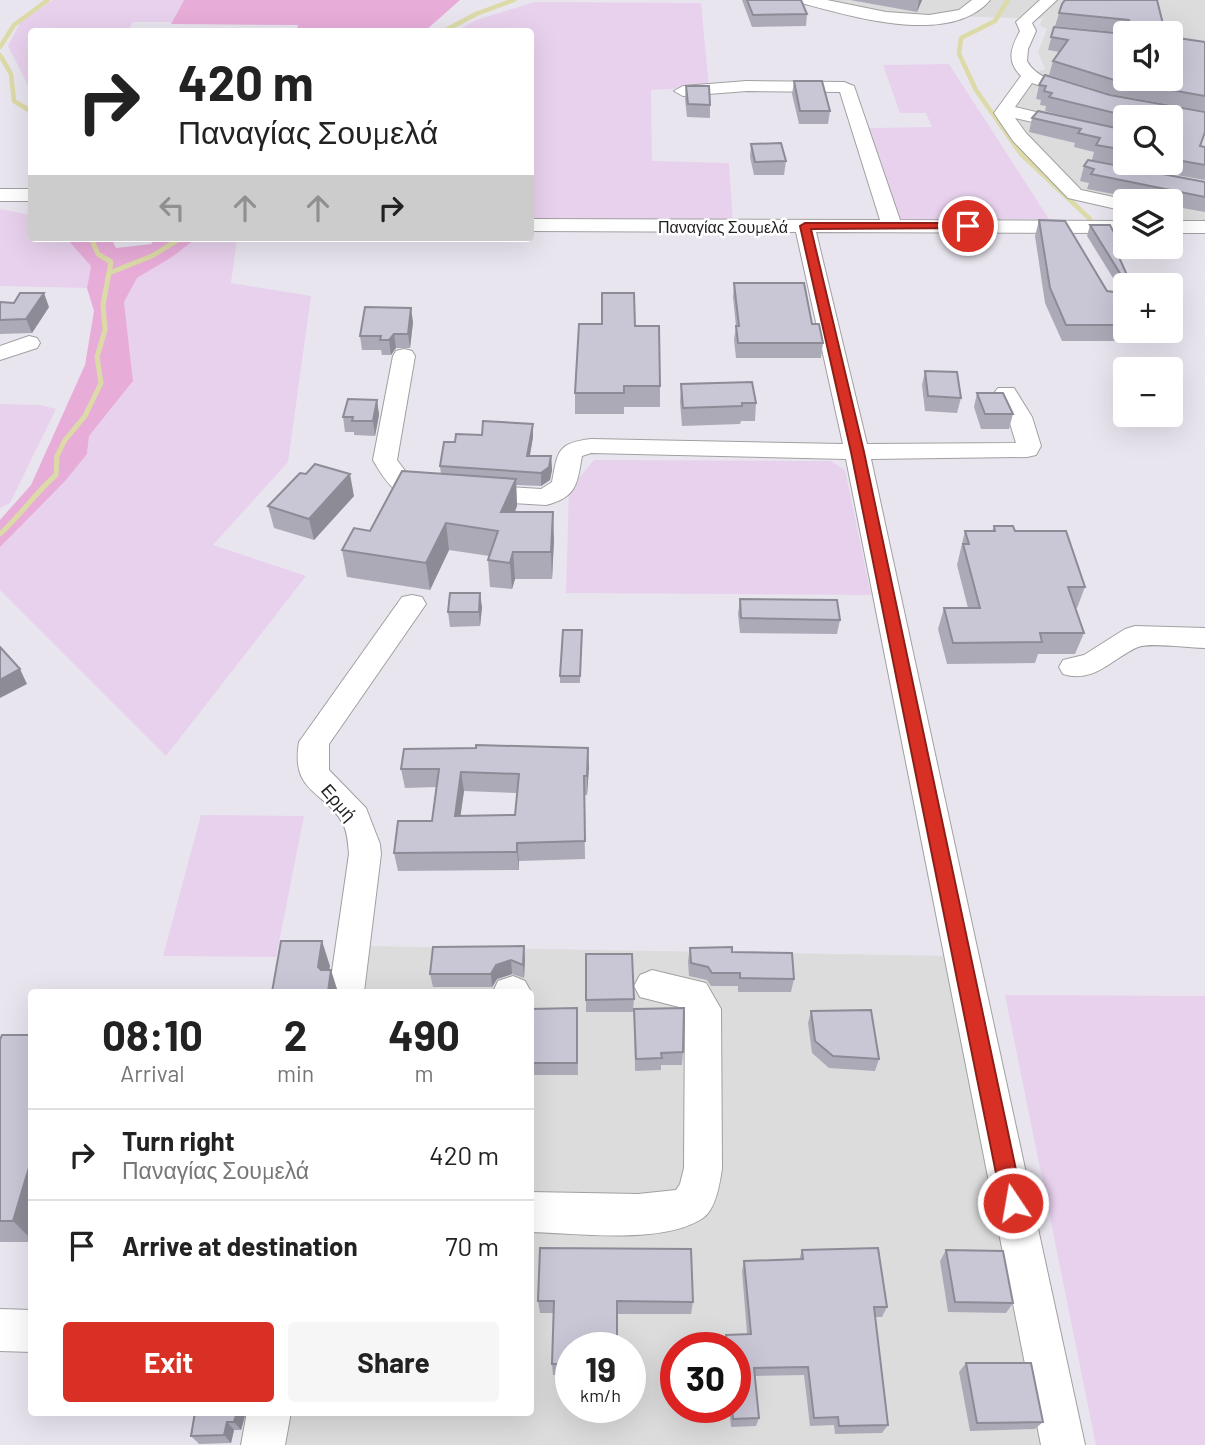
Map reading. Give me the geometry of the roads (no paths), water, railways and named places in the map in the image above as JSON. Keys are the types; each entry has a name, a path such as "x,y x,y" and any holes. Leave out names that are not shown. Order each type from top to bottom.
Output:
{"street":[{"path":"806,0 864,13 915,19 963,14 982,0"},
{"path":"1049,0 1024,22 1035,32 1019,52 1019,62 1031,75 1089,96"},
{"path":"1031,75 1017,90 1003,116 1039,159 1075,194 1113,202"},
{"path":"683,91 747,86 844,87 848,90 892,226"},
{"path":"1004,110 1113,135"},
{"path":"1039,159 1076,166"},
{"path":"0,195 28,195"},
{"name":"Παναγίας Σουμελά","path":"534,225 1113,227"},
{"path":"805,226 857,452 1063,1445"},
{"path":"1068,226 1081,247"},
{"path":"1183,227 1205,227"},
{"path":"0,353 29,343"},
{"path":"404,356 385,460 396,479 405,487 546,498 564,486 570,453 577,447 857,452 1027,450 1029,446 1020,417 1006,393"},
{"name":"Ερμή","path":"346,989 365,854 363,834 354,815 313,773 309,759 314,742 412,604"},
{"path":"1073,667 1091,664 1126,639 1135,636 1205,638"},
{"path":"534,1212 645,1213 671,1210 689,1204 698,1190 703,1168 704,1009 700,999 694,994 652,986"},
{"path":"0,1330 28,1331"},
{"path":"263,1445 268,1416"}],"waterway":[{"path":"0,47 14,25 48,0"},
{"path":"450,28 476,14 514,0"},
{"path":"1008,0 995,21 961,38 959,54 976,90 1021,154 1090,219"},
{"path":"0,55 11,74 14,101 28,110"},
{"path":"0,534 56,475 57,456 65,440 85,416 101,383 97,357 105,330 103,305 111,262 98,254 93,242"},
{"path":"109,273 152,256 175,242"}]}
